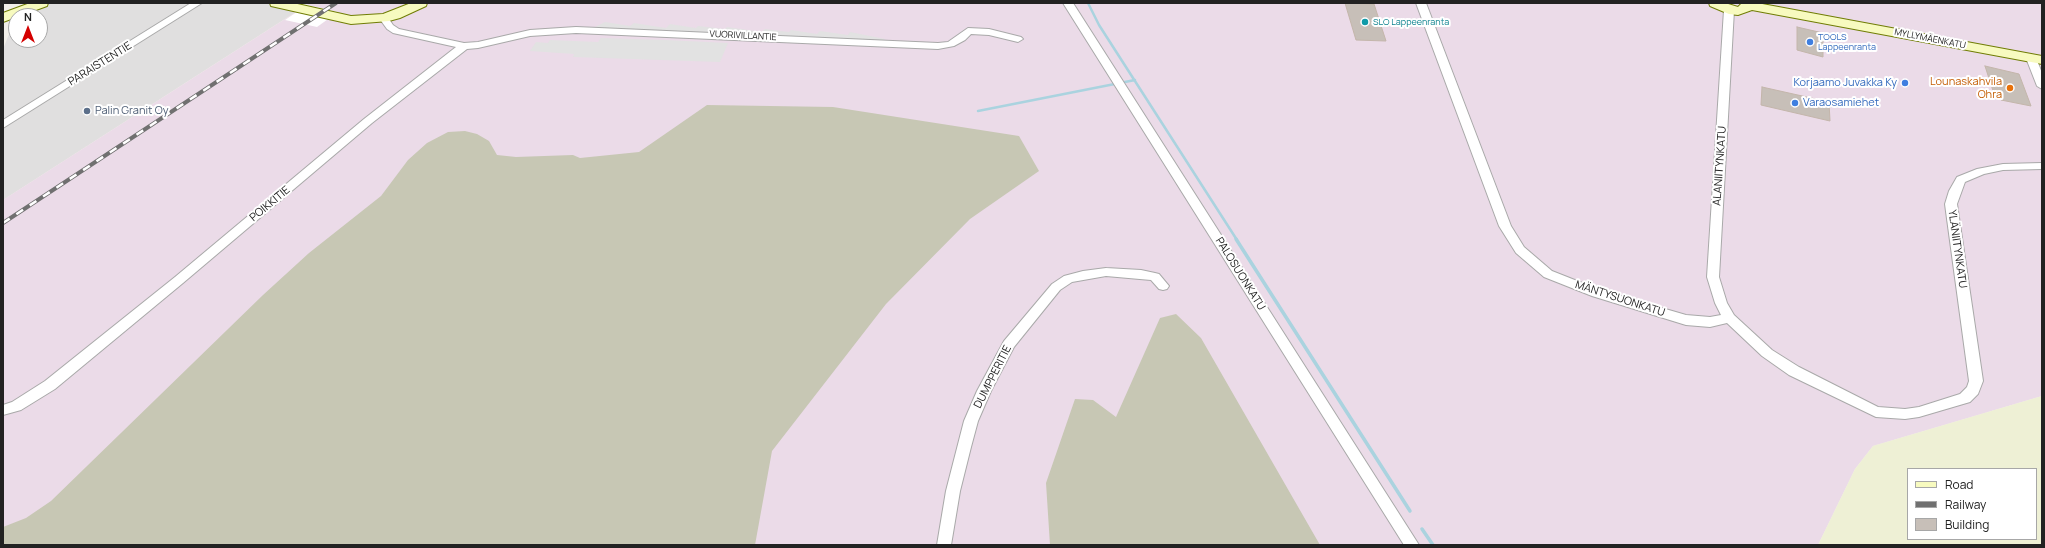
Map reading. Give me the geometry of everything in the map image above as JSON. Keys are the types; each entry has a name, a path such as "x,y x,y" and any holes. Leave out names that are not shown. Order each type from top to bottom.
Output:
{"main road":[{"path":"3,10 22,3"},
{"path":"3,18 42,3"},
{"path":"276,3 351,20 390,17 421,3"},
{"path":"1715,3 1729,10 1746,9 1747,4"},
{"name":"MYLLYMÄENKATU","path":"1747,4 2037,59"}],"street":[{"name":"PARAISTENTIE","path":"3,125 197,3"},
{"name":"PALOSUONKATU","path":"1068,3 1412,545"},
{"name":"MÄNTYSUONKATU","path":"1421,3 1505,226 1520,250 1548,274 1596,293 1686,320 1710,322 1729,318"},
{"name":"ALANIITYNKATU","path":"1729,10 1713,277 1721,303 1729,318"},
{"path":"390,17 390,27 396,31 464,46"},
{"name":"VUORIVILLANTIE","path":"464,46 478,45 530,34 576,30 938,46 951,44 962,38 968,31 989,32 1018,39"},
{"name":"POIKKITIE","path":"3,410 16,406 50,385 179,280 368,121 464,46"},
{"path":"2037,59 2042,86"},
{"name":"YLÄNIITYNKATU","path":"1729,318 1767,353 1794,371 1876,412 1891,414 1919,412 1965,398 1973,390 1976,381 1951,204 1955,191 1962,180 1982,171 2003,167 2042,166"},
{"name":"DUMPPERITIE","path":"944,545 953,492 971,421 984,391 1009,344 1056,287 1068,279 1106,272 1141,274 1155,277 1163,286"}],"shaded area":[{"path":"43,3 277,3 302,8 3,200 3,49 8,37 8,48 48,48 48,8 33,8"},
{"path":"310,3 2042,3 2042,396 1873,446 1855,469 1818,545 3,545 3,200"},
{"path":"605,22 630,26 634,23 666,28 670,24 696,28 698,26 725,29 727,27 762,32 765,29 789,32 791,30 817,34 820,31 848,35 850,32 885,39 884,41 593,28"},
{"path":"601,38 728,43 720,62 573,57 574,54 530,51 536,42 548,43 550,40 598,42"},
{"path":"707,105 833,107 1019,136 1039,171 970,219 886,304 772,451 755,545 3,545 3,527 26,518 51,501 263,295 309,253 381,196 408,160 427,143 448,132 465,131 477,134 489,141 497,155 516,157 573,155 580,158 639,152"},
{"path":"1176,314 1201,338 1320,545 1050,545 1046,483 1075,399 1093,400 1116,417 1160,318"},
{"path":"2042,396 2042,545 1818,545 1855,469 1873,446"}],"pier":[{"path":"307,5 338,12 317,27 285,20"}],"building":[{"name":"SLO Lappeenranta","path":"1345,3 1374,4 1386,41 1356,40"},
{"name":"TOOLS Lappeenranta","path":"1797,27 1823,33 1823,57 1797,50"},
{"name":"Lounaskahvila Ohra","path":"1985,66 2019,74 2031,106 2001,100 2000,98 1995,97"},
{"name":"Varaosamiehet","path":"1762,87 1829,102 1830,121 1761,105"}],"waterway":[{"path":"1088,3 1099,25 1134,80"},
{"path":"978,111 1134,80"},
{"path":"1134,80 1237,240"},
{"path":"1236,239 1410,511"},
{"path":"1422,529 1433,545"}],"railway":[{"path":"3,223 336,3"}],"place":[{"name":"SLO Lappeenranta","path":"1365,22"},
{"name":"TOOLS Lappeenranta","path":"1810,42"},
{"name":"Korjaamo Juvakka Ky","path":"1905,83"},
{"name":"Lounaskahvila Ohra","path":"2010,88"},
{"name":"Varaosamiehet","path":"1795,103"},
{"name":"Palin Granit Oy","path":"87,111"}]}
